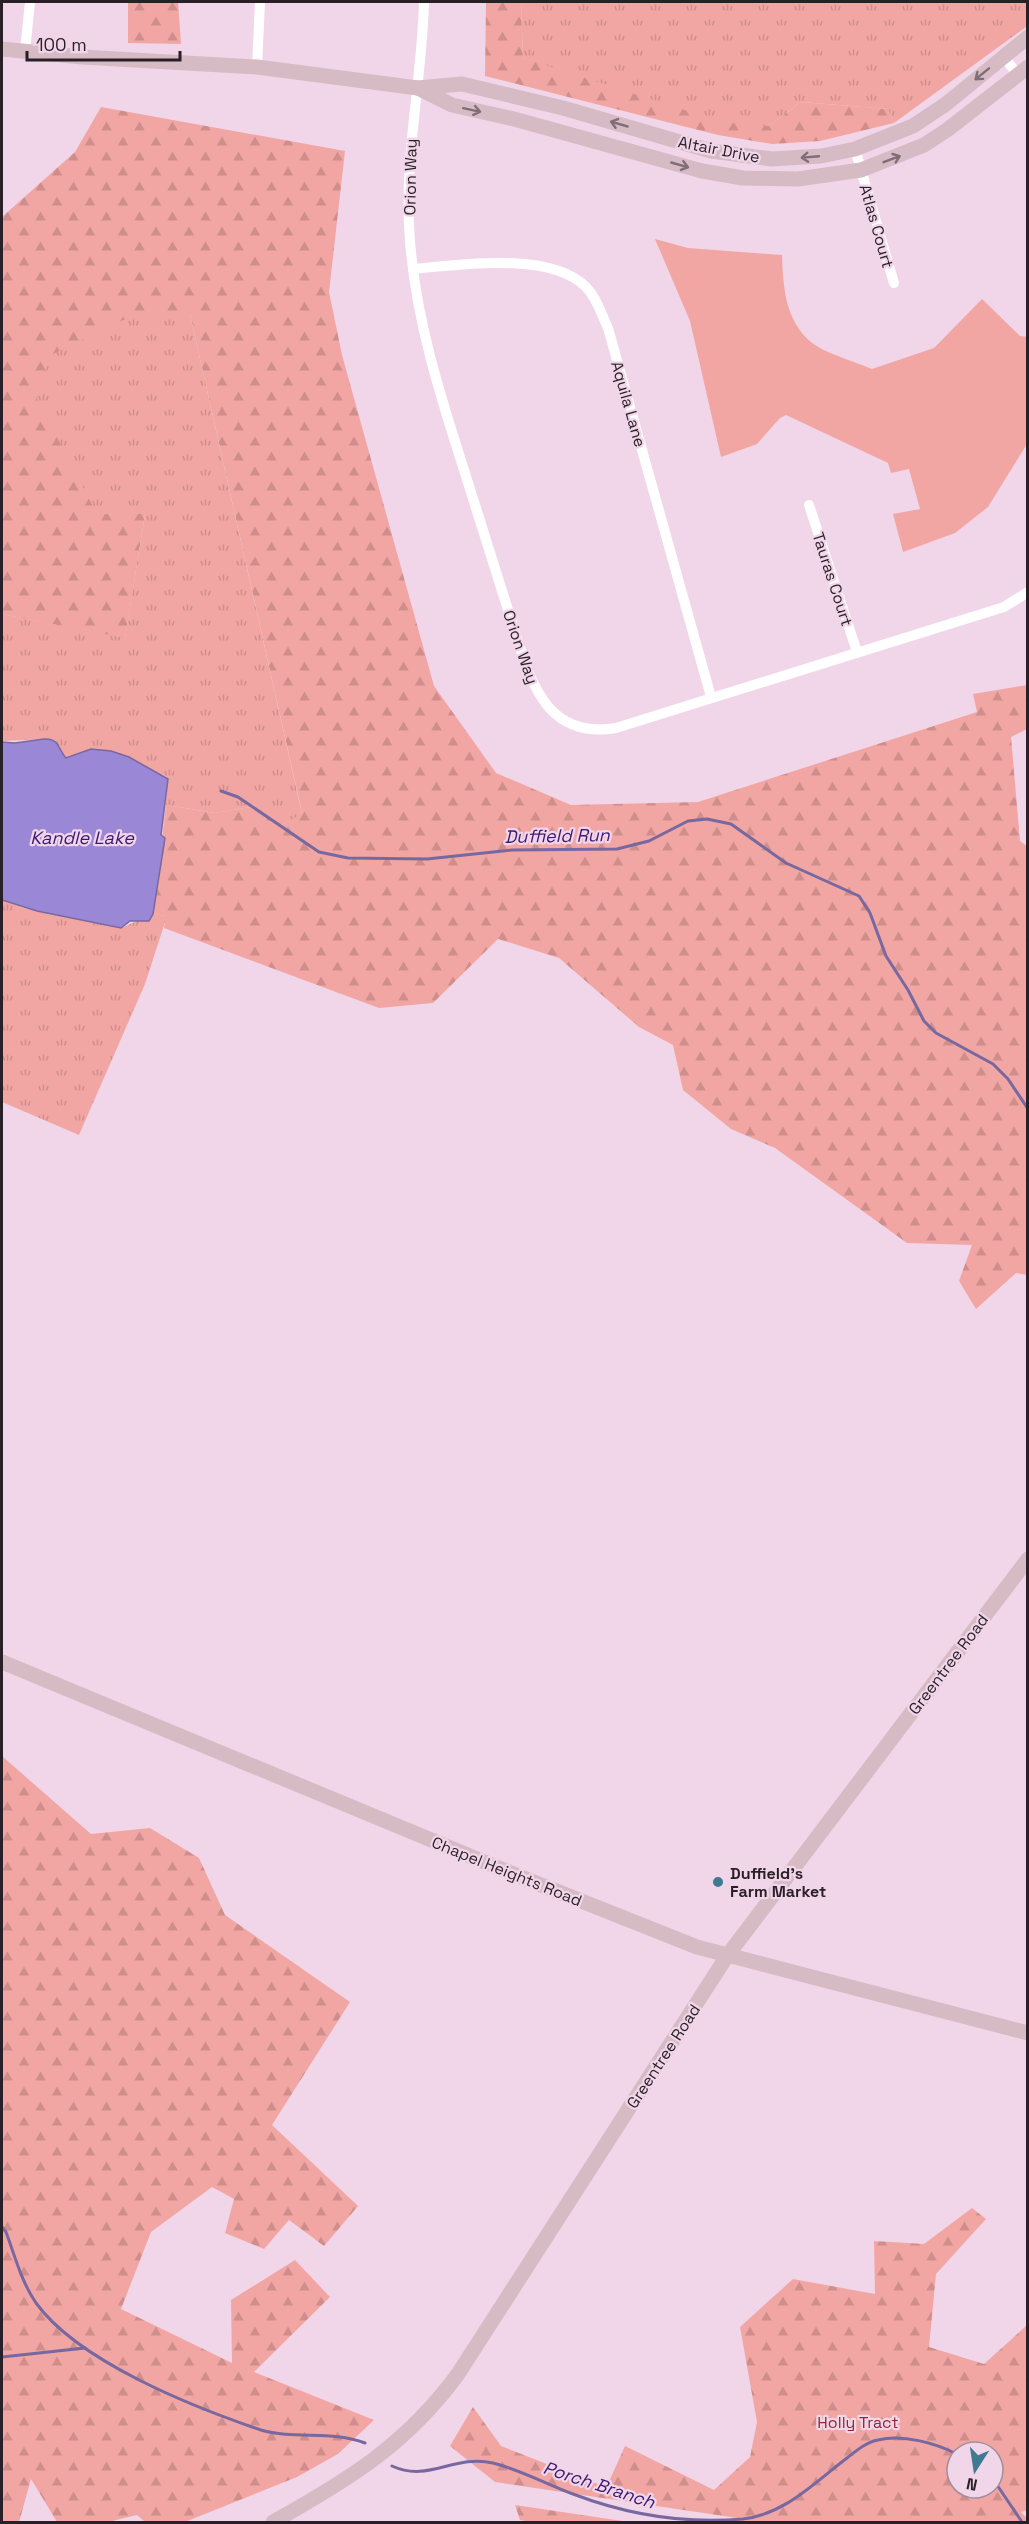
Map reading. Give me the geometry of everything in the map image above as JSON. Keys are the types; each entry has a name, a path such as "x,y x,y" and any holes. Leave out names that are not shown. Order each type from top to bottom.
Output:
{"street":[{"path":"25,51 30,2"},
{"path":"257,67 260,2"},
{"name":"Orion Way","path":"424,2 418,88 413,112 408,174 413,269 422,325 435,377 526,669 537,694 545,705 559,716 586,728 602,730 1004,607 1028,592"},
{"name":"Altair Drive","path":"2,49 82,57 257,67 418,88 453,83 499,92 732,155 796,158 855,149 913,126 932,115 1028,37"},
{"path":"1004,57 1023,71"},
{"name":"Altair Drive","path":"418,88 452,105 514,119 725,176 798,179 861,170 924,145 1023,71"},
{"name":"Atlas Court","path":"855,149 894,283"},
{"name":"Aquila Lane","path":"413,269 479,263 534,266 571,277 585,286 595,299 608,328 711,697"},
{"name":"Tauras Court","path":"809,505 857,652"},
{"name":"Greentree Road","path":"273,2523 340,2485 381,2457 434,2407 458,2374 727,1956 1028,1558"},
{"name":"Chapel Heights Road","path":"2,1662 516,1875 727,1956 1028,2033"}],"green space":[{"path":"128,2 178,2 181,44 128,43"},
{"path":"486,2 521,2 523,58 769,126 801,102 888,109 894,123 820,141 772,144 718,135 485,76"},
{"path":"521,2 1025,2 1028,5 1026,27 894,123 888,109 801,102 769,126 722,122 523,58"},
{"path":"101,107 345,151 329,292 342,355 434,686 496,773 571,805 698,802 977,712 973,694 1027,685 1027,729 1011,737 1020,841 1028,847 1027,1275 1016,1273 976,1309 959,1281 972,1245 907,1243 775,1148 731,1129 683,1090 673,1045 639,1027 559,958 498,939 433,1003 379,1008 164,928 166,916 153,914 166,805 215,813 250,807 281,825 302,813 190,314 145,514 125,639 2,614 2,217 75,152"},
{"path":"655,239 688,248 782,255 787,302 802,333 824,350 872,369 934,348 982,299 1020,336 1028,337 1027,444 988,507 955,533 903,552 893,514 920,509 909,469 891,473 888,463 786,415 780,418 757,444 721,457 690,321"},
{"path":"138,313 190,314 302,814 281,825 250,807 215,813 166,805 167,777 116,752 66,758 52,739 2,741 2,614 125,638 145,514 97,514 37,399 51,355"},
{"path":"2,900 24,908 121,928 153,914 167,916 145,984 79,1135 2,1102"},
{"path":"2,1756 91,1834 150,1828 199,1858 225,1915 350,2002 272,2125 358,2206 324,2246 289,2220 264,2249 225,2233 234,2199 212,2187 151,2232 121,2309 232,2363 231,2300 295,2260 330,2297 254,2372 374,2420 338,2454 297,2477 185,2522 145,2522 137,2515 108,2522 57,2522 31,2479 19,2522 2,2522"},
{"name":"Holly Tract","path":"972,2208 986,2219 936,2274 929,2347 984,2364 1027,2325 1028,2510 1021,2512 1027,2518 1027,2522 710,2522 744,2519 495,2482 450,2446 473,2407 501,2446 595,2483 607,2486 625,2446 714,2490 750,2457 757,2422 740,2327 793,2279 875,2294 874,2241 924,2244"},
{"path":"515,2505 629,2522 531,2522 520,2520"}],"water":[{"name":"Kandle Lake","path":"44,739 56,742 66,758 91,749 111,751 129,757 168,779 161,835 165,838 153,914 149,921 130,921 121,928 37,911 2,900 2,742 15,743"}],"waterway":[{"name":"Duffield Run","path":"221,791 238,797 319,852 348,858 427,859 512,850 617,849 649,841 688,821 707,819 731,824 786,863 859,896 870,913 886,956 908,990 924,1021 936,1033 993,1064 1008,1079 1028,1109"},
{"name":"Porch Branch","path":"2,2227 6,2232 22,2277 36,2303 55,2324 108,2363 171,2395 261,2430 274,2433 340,2437 365,2443"},
{"name":"Porch Branch","path":"2,2357 85,2348"},
{"name":"Porch Branch","path":"392,2466 418,2471 466,2462 493,2463 573,2494 615,2507 678,2519 721,2520 758,2516 786,2504 858,2450 874,2441 888,2438 908,2439 945,2449"},
{"name":"Porch Branch","path":"1005,2497 1022,2522"}],"place":[{"name":"Duffield's Farm Market","path":"718,1882"}]}
